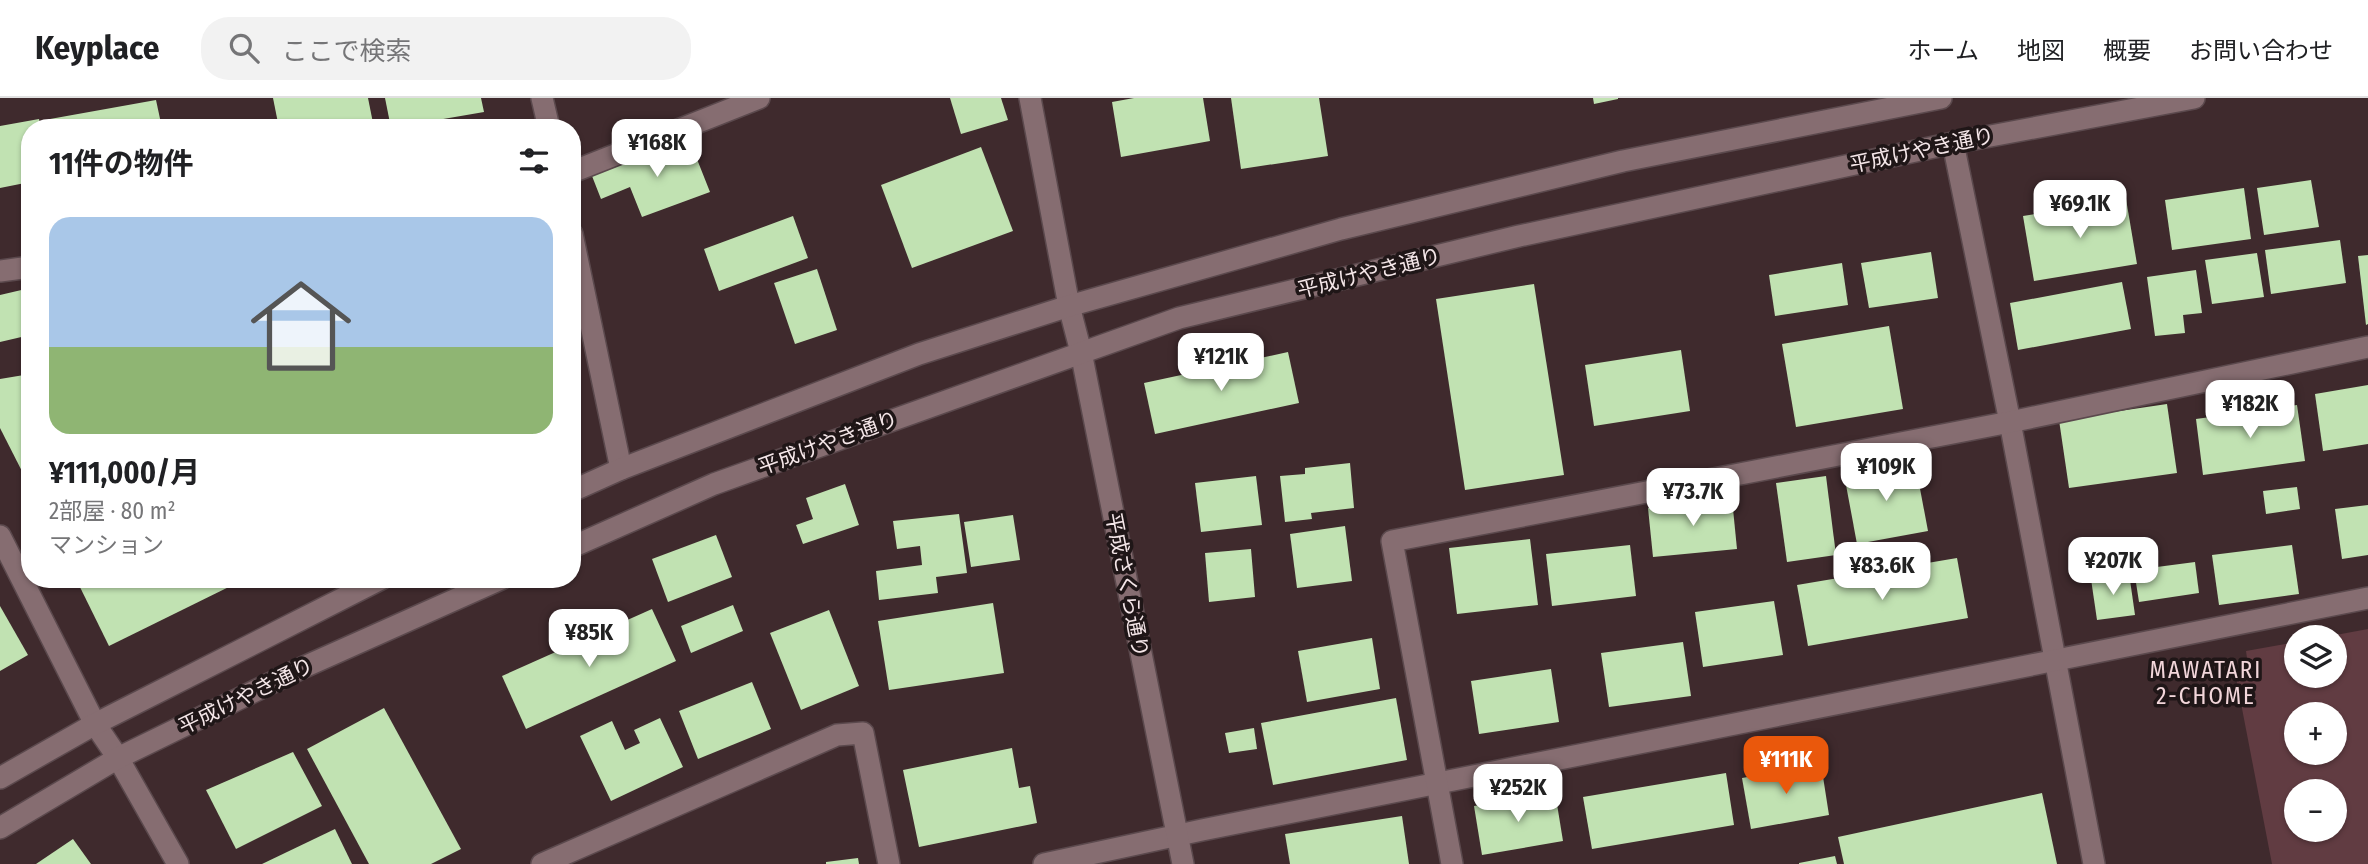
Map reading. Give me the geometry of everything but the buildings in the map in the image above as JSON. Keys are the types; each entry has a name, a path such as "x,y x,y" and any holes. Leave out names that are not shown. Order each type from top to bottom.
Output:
{"street":[{"path":"542,98 547,119"},
{"path":"581,168 759,98"},
{"name":"平成さくら通り","path":"1030,98 1069,306 1183,864"},
{"path":"581,487 919,354 1069,306 1341,229 1623,161 1941,98"},
{"name":"平成けやき通り","path":"581,543 714,484 1179,318 1491,243 1953,143 2194,98"},
{"path":"1953,143 2010,422 2094,864"},
{"path":"0,271 21,268"},
{"path":"581,277 621,469"},
{"path":"1452,864 1391,541 2010,422 2368,347"},
{"path":"0,536 21,578"},
{"path":"26,588 95,724 118,758 178,864"},
{"name":"平成けやき通り","path":"0,778 95,724 363,588"},
{"name":"平成けやき通り","path":"0,828 118,758 304,667 480,588"},
{"path":"1044,864 2368,598"},
{"path":"542,864 837,735 863,733 888,864"}],"shaded area":[{"path":"2368,629 2368,864 2272,864 2234,667 2248,665 2246,651 2284,644 2284,688 2347,688 2347,633"}],"district":[{"name":"MAWATARI 2-CHOME","path":"2206,683"}]}
